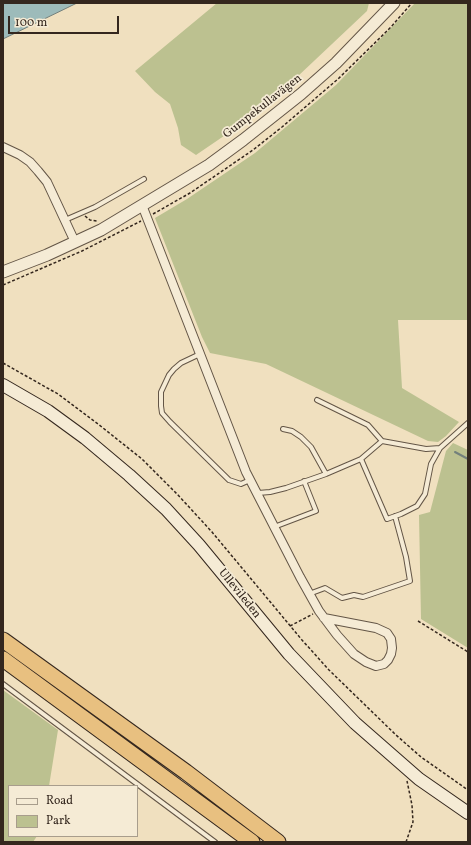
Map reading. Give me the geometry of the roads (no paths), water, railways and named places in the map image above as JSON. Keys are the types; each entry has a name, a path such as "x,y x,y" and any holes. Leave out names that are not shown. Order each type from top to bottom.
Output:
{"highway":[{"path":"3,640 186,772 278,842"},
{"path":"3,659 252,842"}],"main road":[{"name":"Ullevileden","path":"3,385 48,411 85,438 129,474 166,509 199,545 288,654 315,684 355,723 404,766 425,783 468,813"}],"street":[{"name":"Gumpekullavägen","path":"3,272 44,250 74,239 99,224 131,211 209,165 270,120 301,94 336,63 394,3"},
{"path":"3,147 20,155 30,162 47,182 74,239"},
{"path":"142,205 250,480 309,594 321,614 354,654 366,662 376,666 384,664 388,660 392,648 390,639 387,633 383,630 321,614"}],"lane":[{"path":"65,220 95,207 144,180"},
{"path":"200,354 181,363 169,375 161,392 162,412 170,422 225,477 241,484 250,480"},
{"path":"317,400 368,425 382,442 426,449 440,448"},
{"path":"361,459 388,519 417,506 425,494 431,464 440,448 468,423"},
{"path":"283,429 292,431 302,437 311,447 326,474"},
{"path":"256,493 270,492 286,488 326,474 361,459 382,442"},
{"path":"274,527 316,511 304,481"},
{"path":"309,594 325,588 342,598 354,595 363,597 410,581 406,557 395,516"},
{"path":"3,684 215,842"}],"water":[{"path":"3,3 77,3 3,39"}],"waterway":[{"path":"455,452 468,459"}]}
